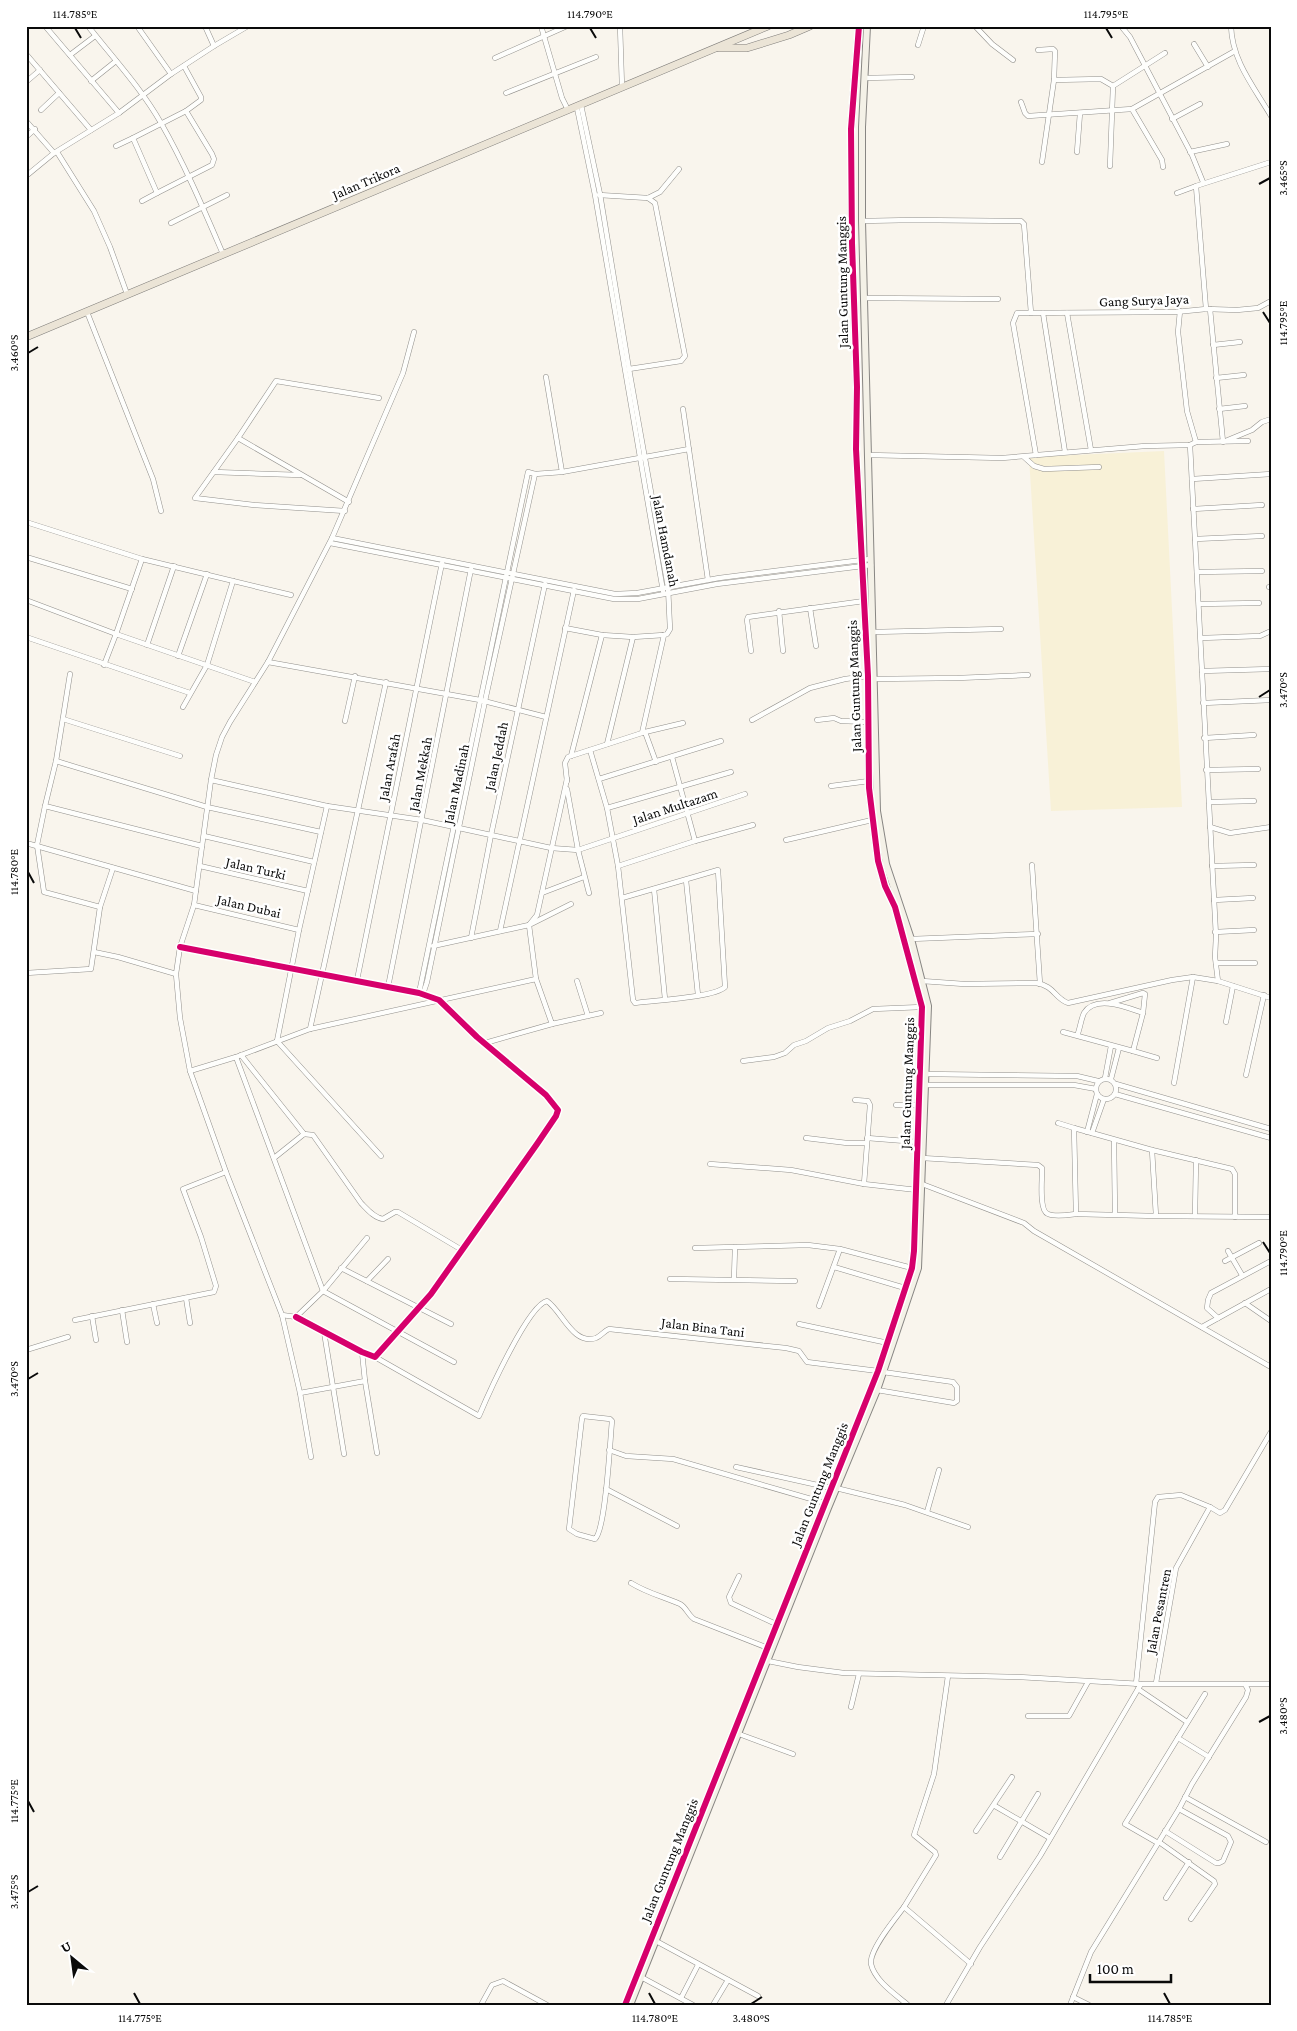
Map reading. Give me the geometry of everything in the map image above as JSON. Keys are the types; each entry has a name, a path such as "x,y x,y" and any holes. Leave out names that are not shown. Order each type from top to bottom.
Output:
{"main road":[{"name":"Jalan Trikora","path":"26,337 768,26"},
{"name":"Jalan Trikora","path":"716,48 747,48 789,35 810,26"},
{"path":"743,37 742,42 747,48"}],"street":[{"path":"53,26 46,28 119,113"},
{"path":"88,26 143,95 161,124 223,254"},
{"path":"136,26 171,74"},
{"path":"205,26 214,46"},
{"path":"26,176 56,153 119,113 171,74 248,26"},
{"path":"541,26 556,72 562,98 568,110"},
{"path":"494,58 567,26"},
{"path":"620,26 622,87"},
{"name":"Jalan Guntung Manggis","path":"630,2005 739,1734 825,1503 877,1390 888,1343 912,1268 917,1190 922,1007 895,906 884,881 872,820 869,781 869,722 873,632 856,449 857,387 852,243 851,128 859,26"},
{"name":"Jalan Guntung Manggis","path":"625,2005 881,1372 918,1268 928,1018 922,981 911,939 886,864 877,811 871,678 864,601 867,562 868,455 862,221 862,126 867,26"},
{"path":"918,45 924,26"},
{"path":"975,26 992,44 1013,60"},
{"path":"1121,26 1130,37 1190,152 1203,182"},
{"path":"1231,26 1235,52 1244,73 1271,116"},
{"path":"70,55 95,36"},
{"path":"1194,44 1208,67"},
{"path":"1038,50 1053,49 1055,51 1054,80 1042,162"},
{"path":"1113,86 1165,52"},
{"path":"1021,102 1028,116 1111,112 1132,109 1235,52"},
{"path":"26,54 91,130"},
{"path":"506,93 596,57"},
{"path":"91,81 116,62"},
{"path":"116,146 186,111 201,100 184,66"},
{"path":"26,82 40,70"},
{"path":"865,78 912,77"},
{"path":"1054,80 1101,79 1113,86"},
{"path":"1110,166 1113,86"},
{"path":"41,110 60,93"},
{"path":"1172,119 1200,104"},
{"name":"Jalan Hamdanah","path":"579,106 598,195 629,369 642,458"},
{"path":"1132,109 1162,160 1163,166"},
{"path":"142,201 212,165 214,159 186,111"},
{"path":"1077,152 1080,113"},
{"path":"26,121 56,153 94,211 110,246 127,294"},
{"path":"26,137 35,129"},
{"path":"132,138 157,193"},
{"path":"1190,152 1227,144"},
{"path":"1176,193 1203,182 1271,162"},
{"path":"598,195 648,198 660,192 679,169"},
{"path":"1196,186 1223,442"},
{"path":"171,223 227,195"},
{"name":"Jalan Hamdanah","path":"598,195 666,594 670,629 664,635"},
{"path":"629,369 681,361 685,356 654,203 648,198"},
{"path":"862,221 1021,221 1024,224 1030,313"},
{"path":"864,298 998,298"},
{"name":"Gang Surya Jaya","path":"1036,455 1013,323 1016,313 1176,312 1258,308 1271,301"},
{"path":"1180,311 1178,332 1188,420 1196,436 1196,442"},
{"path":"87,312 153,479 161,511"},
{"path":"1042,313 1065,452"},
{"path":"1067,313 1091,450"},
{"path":"311,1457 300,1393 282,1314 226,1172 190,1071 180,1018 176,974 180,948 194,905 211,780 222,737 268,662 345,511 403,373 414,332"},
{"path":"1213,345 1240,342"},
{"path":"1216,378 1244,375"},
{"path":"546,377 562,472"},
{"path":"345,511 254,505 196,498 276,381 379,398"},
{"path":"857,387 866,386"},
{"path":"1220,409 1245,406"},
{"path":"683,409 708,580"},
{"path":"1223,442 1252,430 1262,422 1271,419"},
{"path":"238,438 349,502"},
{"path":"868,455 1002,458 1190,444 1196,442 1248,441"},
{"path":"1190,444 1218,981"},
{"path":"535,474 562,472 689,449"},
{"path":"1024,457 1034,466 1044,469 1099,467"},
{"path":"214,472 302,476"},
{"name":"Jalan Madinah","path":"421,993 432,947 528,472 535,474 482,700"},
{"path":"1192,479 1271,474"},
{"path":"1193,509 1262,505"},
{"path":"518,520 525,520"},
{"path":"26,522 142,559 291,596"},
{"path":"1195,538 1262,536"},
{"path":"331,540 442,559 506,578 512,577 546,583 614,599 638,599 716,584 867,562"},
{"path":"331,540 441,565 507,572 512,577"},
{"path":"26,557 132,589"},
{"path":"104,665 142,559"},
{"name":"Jalan Arafah","path":"357,980 442,559"},
{"path":"574,589 615,594 637,593 708,580 867,562"},
{"path":"147,645 174,566"},
{"name":"Jalan Mekkah","path":"388,987 472,568"},
{"path":"1197,572 1262,571"},
{"path":"178,656 207,574"},
{"path":"183,706 207,666 233,581"},
{"name":"Jalan Jeddah","path":"471,938 491,835 546,583"},
{"path":"500,931 574,589"},
{"path":"26,600 116,634 255,682"},
{"path":"751,652 747,618 751,616 864,601"},
{"path":"1199,604 1259,603"},
{"path":"810,608 816,646"},
{"path":"779,611 783,651"},
{"path":"565,628 602,635 633,637 664,635 644,733 656,762"},
{"path":"873,632 1001,629"},
{"path":"1201,638 1260,636 1271,631"},
{"path":"571,756 602,635"},
{"path":"607,744 633,637"},
{"path":"26,638 190,693"},
{"path":"268,662 355,676 415,689 447,693 546,717"},
{"path":"1202,671 1271,669"},
{"path":"70,674 56,761 37,845 44,892 100,907"},
{"path":"752,720 810,688 846,679 974,678 1028,675"},
{"path":"345,722 355,676"},
{"path":"310,1029 386,682"},
{"path":"1203,702 1271,700"},
{"path":"63,718 180,756"},
{"path":"817,720 834,718 842,721 869,722"},
{"path":"589,894 567,794 565,760 571,756 607,744 683,723"},
{"path":"1204,738 1254,735"},
{"path":"599,779 721,741"},
{"path":"590,750 607,808 618,866 633,1000 635,1003 721,991 726,982 718,870 622,898"},
{"path":"672,757 695,841"},
{"path":"56,761 207,807 321,832"},
{"path":"1206,770 1258,769"},
{"path":"607,808 731,772"},
{"path":"552,1024 536,979 529,925 537,915 566,779"},
{"path":"211,780 327,806 422,820 551,848 578,850"},
{"path":"831,786 869,781"},
{"name":"Jalan Multazam","path":"578,850 745,794"},
{"path":"1208,802 1254,801"},
{"path":"46,806 202,846"},
{"path":"277,1041 299,930 327,806"},
{"path":"786,840 872,820"},
{"path":"618,866 695,841 753,825"},
{"path":"1210,827 1230,833 1271,827"},
{"path":"204,836 314,862"},
{"path":"26,843 196,891"},
{"path":"1212,866 1254,864"},
{"path":"1032,865 1040,984"},
{"name":"Jalan Turki","path":"200,866 308,891"},
{"path":"26,973 91,969 100,907 113,868"},
{"path":"542,893 584,877"},
{"path":"686,880 698,995"},
{"path":"654,889 665,999"},
{"path":"1214,900 1253,898"},
{"path":"432,947 529,925 571,904"},
{"name":"Jalan Dubai","path":"194,905 299,930"},
{"path":"1215,932 1254,930"},
{"path":"911,939 1038,934"},
{"path":"180,948 291,970 357,980 421,993 439,1000 484,1043 546,1095 558,1110 537,1144 431,1294 375,1357 296,1317 282,1314"},
{"path":"94,952 176,974"},
{"path":"1216,963 1255,962"},
{"path":"1174,1083 1193,978"},
{"path":"922,981 964,984 1040,984 1052,989 1060,998 1068,1003 1172,980 1193,978 1218,981 1271,998"},
{"path":"190,1071 238,1056 310,1029 536,979"},
{"path":"577,981 588,1016"},
{"path":"1226,1022 1233,986"},
{"path":"1077,1036 1084,1014 1090,1008 1143,993 1146,1000 1133,1051"},
{"path":"1246,1075 1264,996"},
{"path":"1109,1003 1143,1013"},
{"path":"743,1062 774,1057 785,1053 794,1045 806,1041 828,1028 850,1021 873,1009 922,1007"},
{"path":"484,1043 552,1024 601,1013"},
{"path":"1063,1032 1157,1058"},
{"path":"277,1041 381,1156"},
{"path":"1104,1078 1111,1046"},
{"path":"1111,1079 1119,1048"},
{"path":"238,1056 304,1134 313,1135 361,1203 377,1217 383,1219 394,1212 398,1212 462,1250"},
{"path":"238,1056 323,1291 454,1362"},
{"path":"925,1074 1077,1076 1098,1082 1104,1078 1111,1079 1116,1084 1271,1129"},
{"path":"1089,1133 1098,1082"},
{"path":"925,1085 1074,1086 1097,1092 1104,1098 1111,1098 1115,1094 1116,1084"},
{"path":"1115,1094 1271,1138"},
{"path":"1089,1133 1104,1098"},
{"path":"855,1100 869,1103 864,1184"},
{"path":"896,1105 919,1105"},
{"path":"1058,1123 1114,1140 1234,1171 1235,1217"},
{"path":"1074,1128 1076,1214"},
{"path":"274,1158 304,1134"},
{"path":"806,1138 847,1143 866,1140 918,1142"},
{"path":"1114,1140 1115,1214"},
{"path":"1152,1150 1154,1208 1156,1216"},
{"path":"922,1158 1038,1165 1042,1168 1042,1206 1049,1215 1115,1214 1271,1217"},
{"path":"1195,1216 1196,1160"},
{"path":"710,1164 791,1170 864,1184 917,1190"},
{"path":"75,1320 214,1292 216,1286 183,1189 226,1172"},
{"path":"922,1184 1018,1220 1271,1367"},
{"path":"296,1317 323,1291 367,1238"},
{"path":"1225,1261 1259,1243"},
{"path":"695,1248 808,1245 840,1249 912,1268"},
{"path":"734,1279 735,1247"},
{"path":"819,1306 840,1249"},
{"path":"1228,1251 1242,1276"},
{"path":"368,1282 388,1259"},
{"path":"1218,1318 1207,1308 1211,1293 1271,1260"},
{"path":"834,1267 905,1288"},
{"path":"341,1268 451,1324"},
{"path":"670,1279 795,1281"},
{"path":"1202,1327 1271,1289"},
{"path":"186,1298 190,1323"},
{"name":"Jalan Bina Tani","path":"375,1357 479,1416 489,1392 520,1332 539,1305 545,1301 550,1303 573,1332 582,1337 596,1338 609,1329 786,1348 798,1351 807,1362 881,1372"},
{"path":"1245,1303 1271,1321"},
{"path":"153,1304 157,1323"},
{"path":"122,1310 127,1342"},
{"path":"92,1316 96,1340"},
{"path":"799,1324 888,1343"},
{"path":"324,1332 331,1386 344,1454"},
{"path":"26,1350 68,1337"},
{"path":"362,1352 377,1453"},
{"path":"877,1390 954,1403 958,1401 957,1387 953,1382 881,1372"},
{"path":"300,1393 365,1381"},
{"path":"582,1417 612,1419 609,1450 606,1490 597,1537 595,1539 589,1538 569,1529 582,1417"},
{"path":"946,2005 1050,1838 1139,1685 1154,1502 1158,1497 1181,1495 1220,1513 1225,1510 1271,1432"},
{"path":"609,1450 626,1456 673,1459 825,1503"},
{"path":"736,1467 904,1504 968,1527"},
{"path":"927,1512 939,1470"},
{"path":"606,1490 677,1526"},
{"name":"Jalan Pesantren","path":"1156,1684 1176,1568 1210,1507"},
{"path":"739,1576 730,1597 731,1604 778,1625"},
{"path":"631,1584 682,1605 689,1615 694,1618 767,1655 825,1672 1009,1677 1139,1685 1271,1684"},
{"path":"851,1708 859,1674"},
{"path":"908,2005 877,1977 871,1963 871,1957 936,1855 935,1852 914,1835 934,1774 948,1676"},
{"path":"1028,1716 1069,1716 1088,1682"},
{"path":"1070,2005 1091,1952 1246,1697 1248,1690 1245,1684"},
{"path":"1139,1685 1187,1722"},
{"path":"1191,1918 1215,1884 1213,1879 1189,1862 1125,1824 1205,1694"},
{"path":"739,1734 793,1754"},
{"path":"1178,1738 1209,1756"},
{"path":"976,1831 995,1806 1012,1777"},
{"path":"1000,1858 1038,1794"},
{"path":"1185,1797 1266,1842"},
{"path":"995,1806 1050,1838"},
{"path":"1165,1831 1216,1863 1219,1864 1222,1861 1231,1842 1228,1836 1179,1809"},
{"path":"1166,1898 1189,1862"},
{"path":"904,1908 970,1964"},
{"path":"656,1941 758,1996"},
{"path":"681,1998 698,1965"},
{"path":"641,1977 693,2005"},
{"path":"714,2005 728,1980"},
{"path":"480,2005 492,1985 503,1981 547,2005"},
{"path":"1073,1997 1089,2005"}],"shaded area":[{"path":"1164,451 1182,807 1051,811 1029,457"}],"cycle path":[{"path":"625,2005 878,1371 912,1268 922,1007 895,907 885,886 878,861 869,788 868,676 856,449 857,387 852,243 851,129 859,26"},
{"path":"180,947 419,993 439,1000 477,1037 546,1095 558,1110 537,1144 431,1294 375,1357 296,1317"}]}
